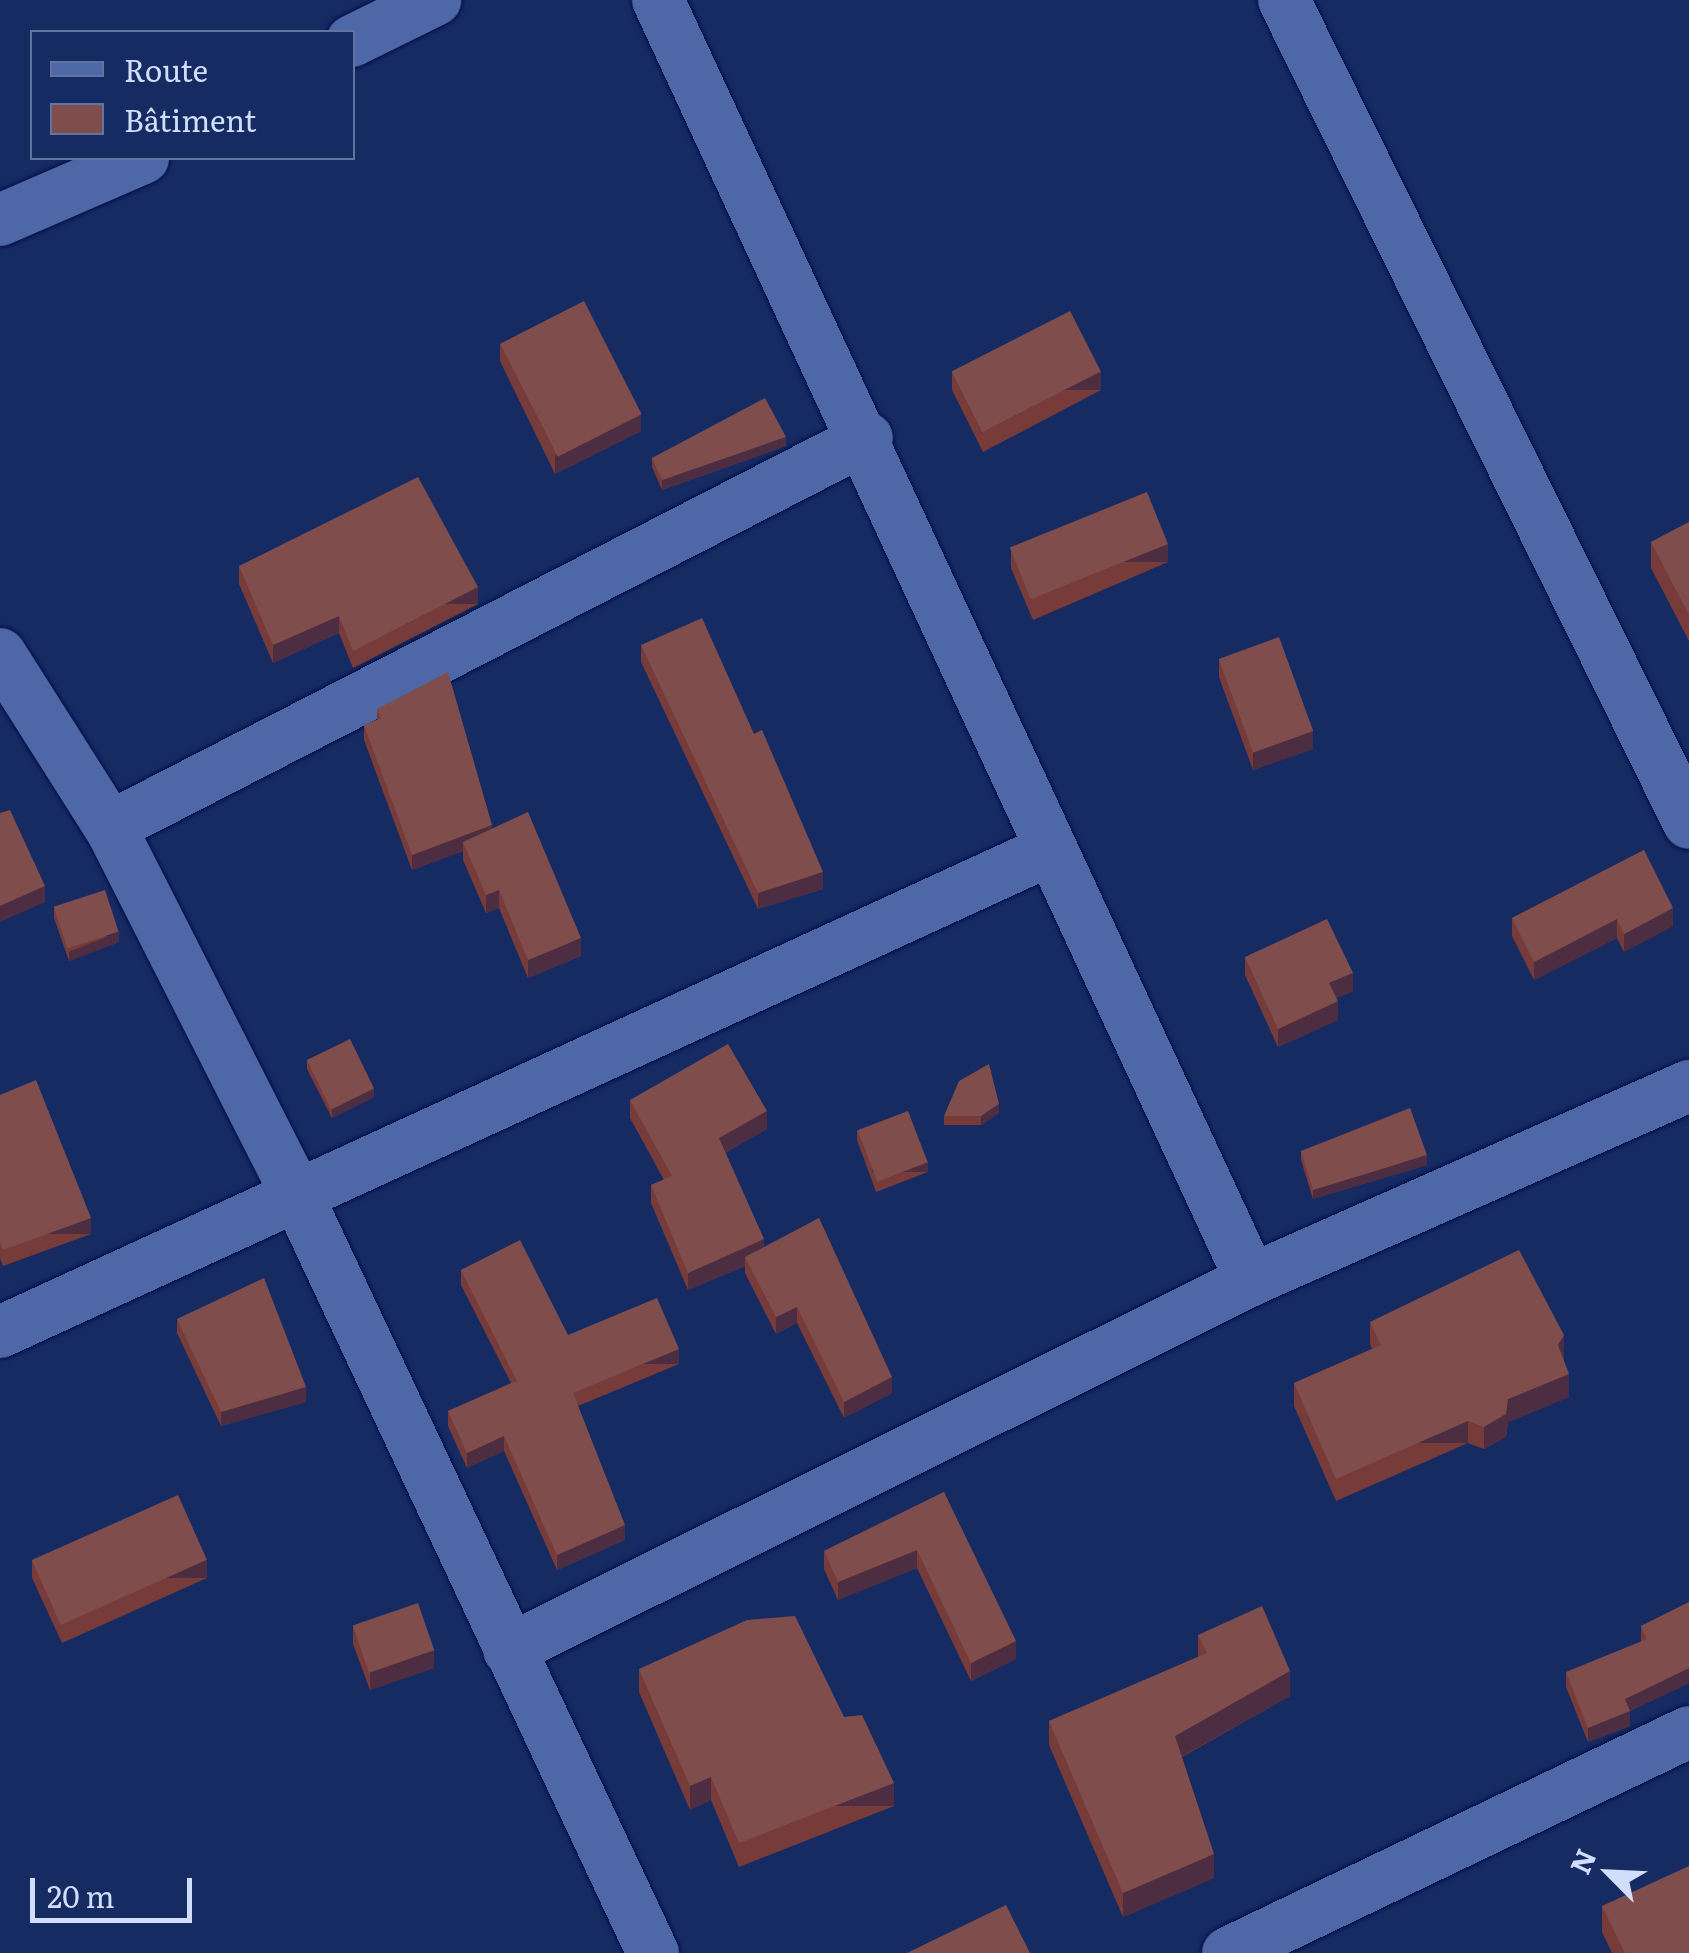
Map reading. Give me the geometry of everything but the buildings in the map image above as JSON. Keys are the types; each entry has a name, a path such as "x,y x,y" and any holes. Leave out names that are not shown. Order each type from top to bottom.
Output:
{"street":[{"path":"355,39 435,0"},
{"path":"658,0 867,438 1050,850 1251,1280"},
{"path":"1284,0 1689,823"},
{"path":"0,220 138,160"},
{"path":"110,827 867,438"},
{"path":"0,654 110,827 298,1197 653,1953"},
{"path":"0,1332 1050,850"},
{"path":"509,1650 1251,1280 1689,1086"},
{"path":"1228,1953 1689,1732"}]}
